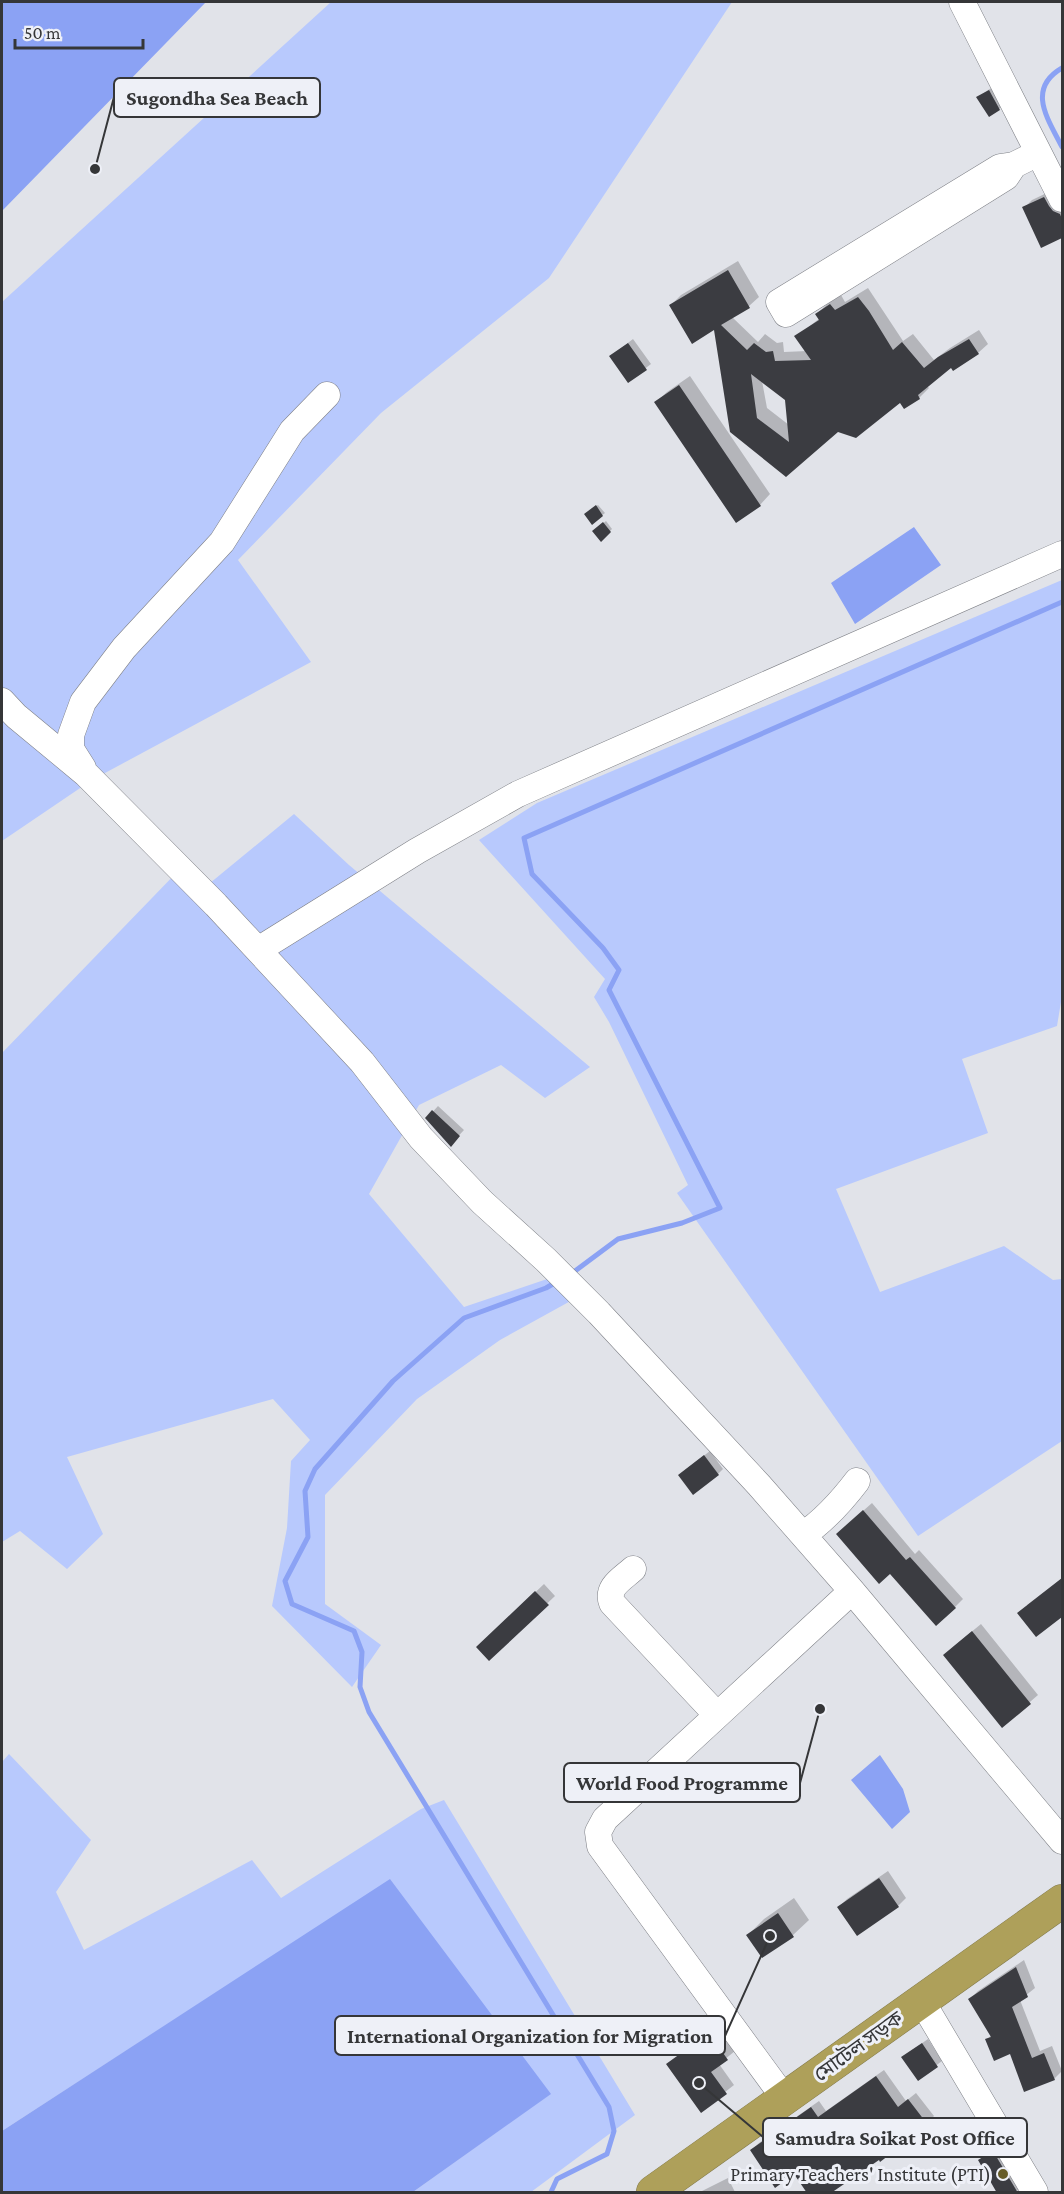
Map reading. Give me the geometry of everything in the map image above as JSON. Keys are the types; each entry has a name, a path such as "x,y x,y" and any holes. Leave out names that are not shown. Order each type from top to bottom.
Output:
{"highway":[{"name":"মোটেল সড়ক","path":"653,2193 1062,1900"}],"street":[{"path":"962,2 1062,199"},
{"path":"1014,165 1006,177 786,314 778,303 1000,167 1014,165 1038,153"},
{"path":"86,774 71,749 71,735 83,702 124,648 222,542 292,431 327,395"},
{"path":"258,950 417,851 543,782 1062,554"},
{"path":"2,701 16,716 86,774 258,950 362,1062 421,1138 482,1202 546,1260 599,1313 803,1534 1062,1841"},
{"path":"803,1534 818,1524 840,1503 857,1480"},
{"path":"633,1569 611,1590 612,1603 717,1715"},
{"path":"785,2099 600,1846 598,1832 605,1819 852,1591"},
{"path":"921,2000 1035,2193"}],"shaded area":[{"path":"2,2 206,2 2,211"},
{"path":"331,2 732,2 549,278 381,413 238,560 311,662 92,780 2,841 2,302"},
{"path":"914,527 941,565 855,624 831,583"},
{"path":"1062,580 1062,996 1057,1026 962,1059 988,1133 836,1189 880,1292 1004,1246 1053,1280 1062,1279 1062,1441 918,1536 677,1193 688,1185 609,1022 594,997 605,979 479,840 537,803"},
{"path":"294,814 349,865 590,1067 545,1098 501,1065 419,1105 369,1194 464,1307 556,1276 576,1298 500,1340 417,1399 325,1495 325,1604 381,1645 352,1687 272,1606 287,1528 291,1461 310,1440 273,1399 67,1457 103,1534 67,1569 20,1531 2,1542 2,1053 181,868 204,888"},
{"path":"9,1754 91,1840 56,1892 84,1950 252,1860 281,1898 421,1809 444,1800 635,2115 531,2192 413,2192 550,2094 390,1880 2,2131 2,1762"},
{"path":"880,1755 903,1789 910,1812 892,1829 851,1780"},
{"path":"390,1879 551,2094 413,2192 2,2192 2,2131"}],"building":[{"path":"989,90 1000,110 989,117 976,97"},
{"path":"1044,197 1053,211 1060,214 1062,238 1041,248 1022,207"},
{"path":"728,270 750,308 721,325 747,350 754,343 766,352 773,351 775,361 811,360 794,336 819,320 815,314 830,304 835,310 858,297 893,350 902,342 924,368 969,339 979,354 953,371 951,368 918,395 920,399 904,409 900,403 856,438 838,432 786,477 730,432 714,330 692,344 669,305","holes":["751,374 785,400 789,442 757,418"]},
{"path":"628,343 647,370 628,383 609,356"},
{"path":"679,385 761,506 736,523 654,402"},
{"path":"596,505 603,516 592,525 584,514"},
{"path":"603,522 611,532 601,542 592,531"},
{"path":"432,1110 460,1136 451,1147 425,1118"},
{"path":"704,1455 719,1475 693,1495 678,1475"},
{"path":"863,1510 906,1560 910,1557 956,1608 936,1626 890,1574 879,1584 836,1534"},
{"path":"1062,1578 1062,1617 1036,1637 1017,1613"},
{"path":"535,1591 549,1605 489,1661 476,1647"},
{"path":"972,1631 1031,1704 1002,1728 943,1655"},
{"path":"879,1878 899,1907 857,1936 837,1907"},
{"path":"778,1913 794,1937 762,1958 746,1935"},
{"path":"1016,1967 1028,1997 1012,2007 1032,2058 1044,2053 1055,2080 1024,2092 1010,2054 994,2061 985,2039 991,2037 968,1999"},
{"path":"709,2033 728,2060 711,2072 727,2094 701,2113 666,2064"},
{"path":"922,2043 938,2067 918,2081 901,2057"},
{"path":"876,2076 898,2107 908,2099 928,2125 880,2162 879,2160 831,2193 807,2193 794,2174 775,2188 750,2150 811,2107 818,2117"},
{"path":"993,2151 1018,2193 997,2193 978,2160"}],"waterway":[{"path":"1062,68 1051,76 1042,95 1046,115 1062,147"},
{"path":"571,1274 618,1239 682,1223 720,1208 609,990 619,970 603,948 532,874 524,838 1062,602"},
{"path":"551,2192 557,2179 607,2154 614,2131 609,2107 369,1712 360,1687 362,1652 354,1631 292,1604 285,1581 308,1537 305,1491 315,1469 393,1381 464,1318 546,1288 558,1281"}],"place":[{"name":"Sugondha Sea Beach","path":"95,169"},
{"name":"World Food Programme","path":"820,1709"},
{"name":"International Organization for Migration","path":"770,1936"},
{"name":"Samudra Soikat Post Office","path":"699,2083"},
{"name":"Primary Teachers' Institute (PTI)","path":"1003,2174"}]}
